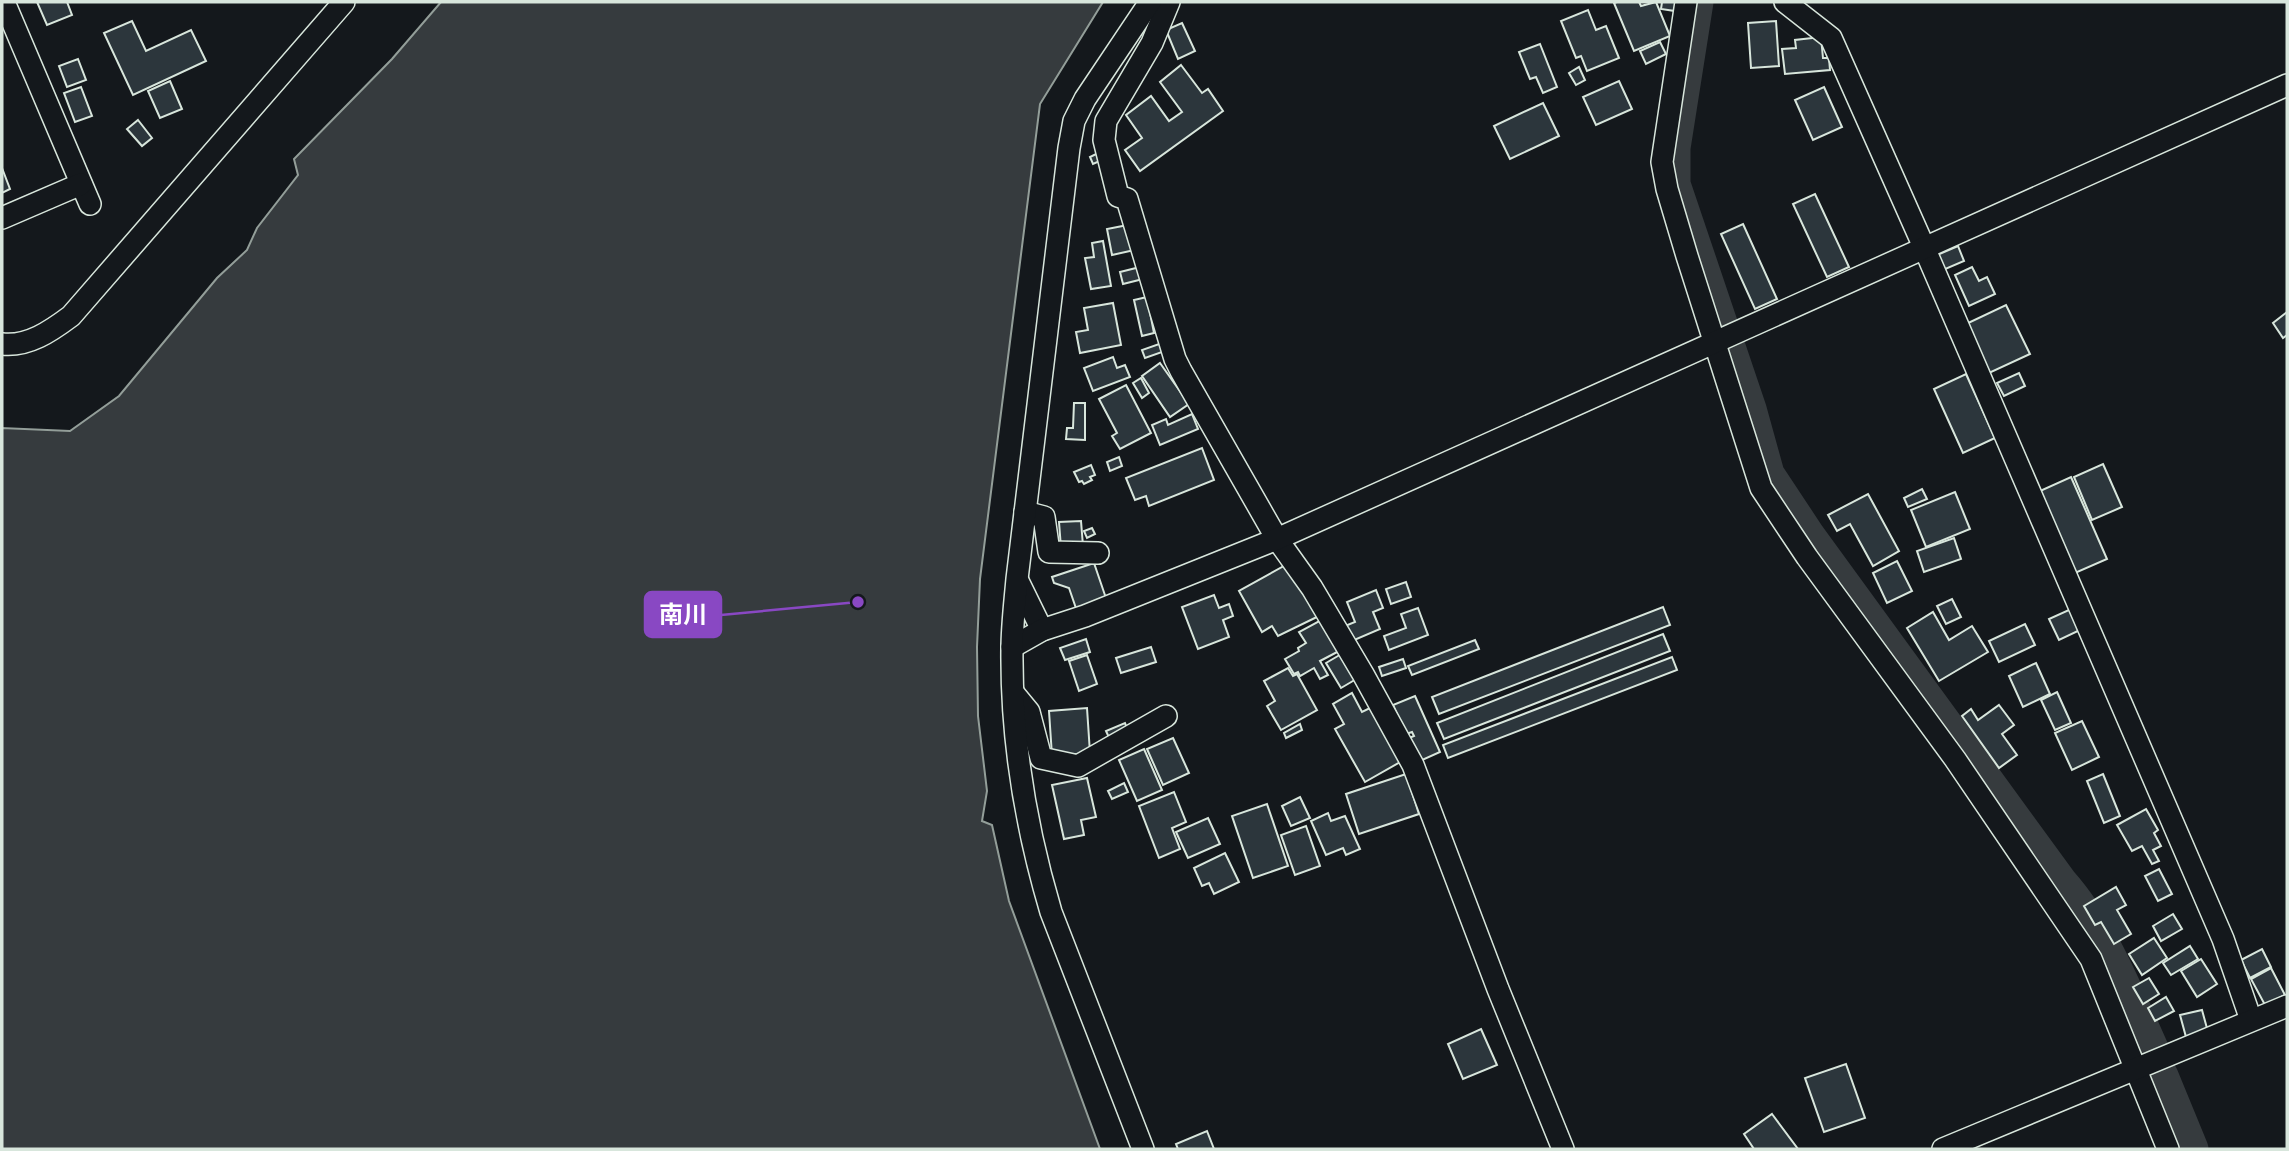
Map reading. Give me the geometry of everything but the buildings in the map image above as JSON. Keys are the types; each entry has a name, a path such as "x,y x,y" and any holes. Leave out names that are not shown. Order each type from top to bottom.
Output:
{"street":[{"path":"4,2 90,204"},
{"path":"2,344 18,343 47,334 71,316 344,2"},
{"path":"1143,1149 1051,912 1040,875 1018,746 1012,648 1017,579 1074,121 1085,99 1150,2"},
{"path":"1168,2 1152,43 1106,121 1104,140 1118,196 1127,199 1175,359 1277,539 1312,588 1413,765 1498,989 1563,1149"},
{"path":"1686,2 1662,162 1674,212 1723,337 1761,488 1807,557 1955,759 2091,959 2168,1149"},
{"path":"1785,2 1831,38 2222,939 2251,1020"},
{"path":"1012,648 1042,630 1085,617 1277,539 2287,85"},
{"path":"2,218 81,184"},
{"path":"1025,512 1044,517 1049,552 1098,553"},
{"path":"1017,579 1042,630"},
{"path":"1014,695 1029,712 1041,758 1077,766 1166,716"},
{"path":"1942,1149 2287,1006"}],"shaded area":[{"path":"441,2 1103,2 1040,104 980,579 977,647 978,716 987,791 982,821 992,825 1009,901 1100,1149 2,1149 2,428 70,431 119,396 217,278 247,250 257,228 298,175 294,159 392,59"}],"waterway":[{"path":"1697,2 1674,148 1674,184 1750,409 1768,474 1809,536 2090,921 2114,965 2155,1055"},
{"path":"2162,1076 2192,1149"}],"place":[{"name":"南川","path":"858,602"}]}
